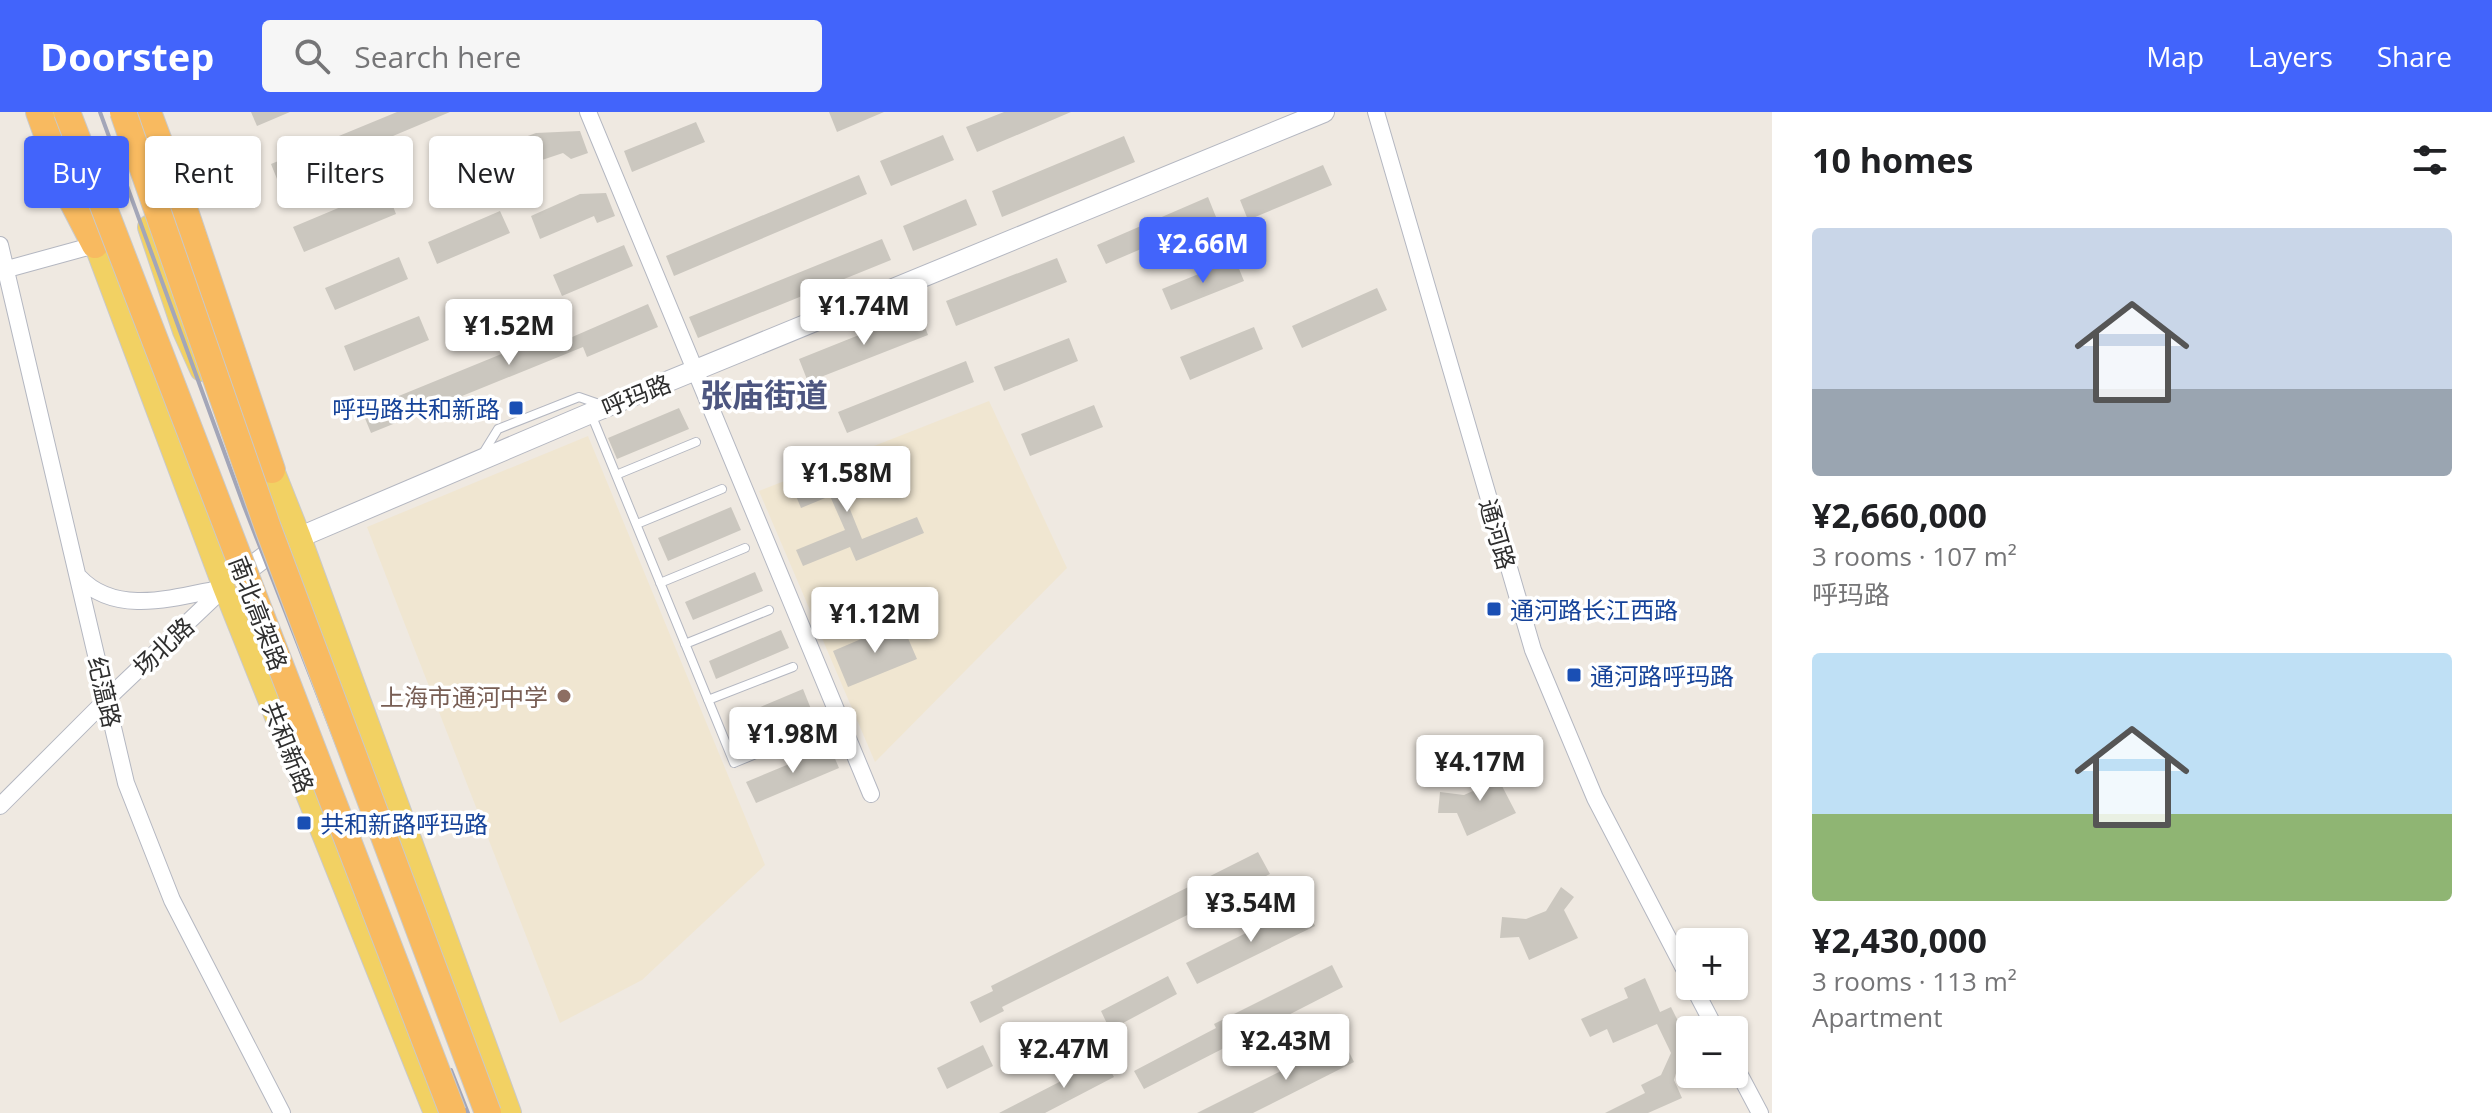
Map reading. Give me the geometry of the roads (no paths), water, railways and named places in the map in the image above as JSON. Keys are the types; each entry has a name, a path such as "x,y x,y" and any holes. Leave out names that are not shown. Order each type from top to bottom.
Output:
{"highway":[{"path":"39,112 68,193 95,245"},
{"name":"南北高架路","path":"67,112 453,1113"},
{"name":"南北高架路","path":"123,112 268,528 488,1113"},
{"path":"148,112 185,211 272,470"}],"main road":[{"name":"共和新路","path":"55,112 95,245 225,587 436,1113"},
{"path":"111,112 185,331 226,424 272,470 509,1113"},
{"path":"395,801 417,831 523,1113"},
{"path":"322,828 332,880 423,1113"}],"street":[{"path":"588,112 871,794"},
{"name":"呼玛路","path":"225,587 279,546 599,410 1324,112"},
{"name":"通河路","path":"1376,112 1533,650 1595,798 1676,953"},
{"name":"纪蕰路","path":"0,245 3,270 126,783 172,900 282,1113"},
{"path":"3,270 95,245"},
{"path":"78,576 89,588 119,600 171,599 225,587"},
{"name":"场北路","path":"0,806 225,587"},
{"path":"1747,1088 1760,1113"}],"lane":[{"path":"599,410 616,475 734,763 826,725"},
{"path":"616,475 696,442"},
{"path":"637,524 722,489"},
{"path":"660,583 745,548"},
{"path":"685,644 769,610"},
{"path":"708,700 793,667"}],"railway":[{"path":"100,112 244,506 481,1113"},
{"path":"451,1070 468,1113"}],"place":[{"name":"呼玛路共和新路","path":"516,408"},
{"name":"通河路长江西路","path":"1494,609"},
{"name":"通河路呼玛路","path":"1574,675"},
{"name":"上海市通河中学","path":"564,696"},
{"name":"共和新路呼玛路","path":"304,823"}],"district":[{"name":"张庙街道","path":"764,394"}]}
